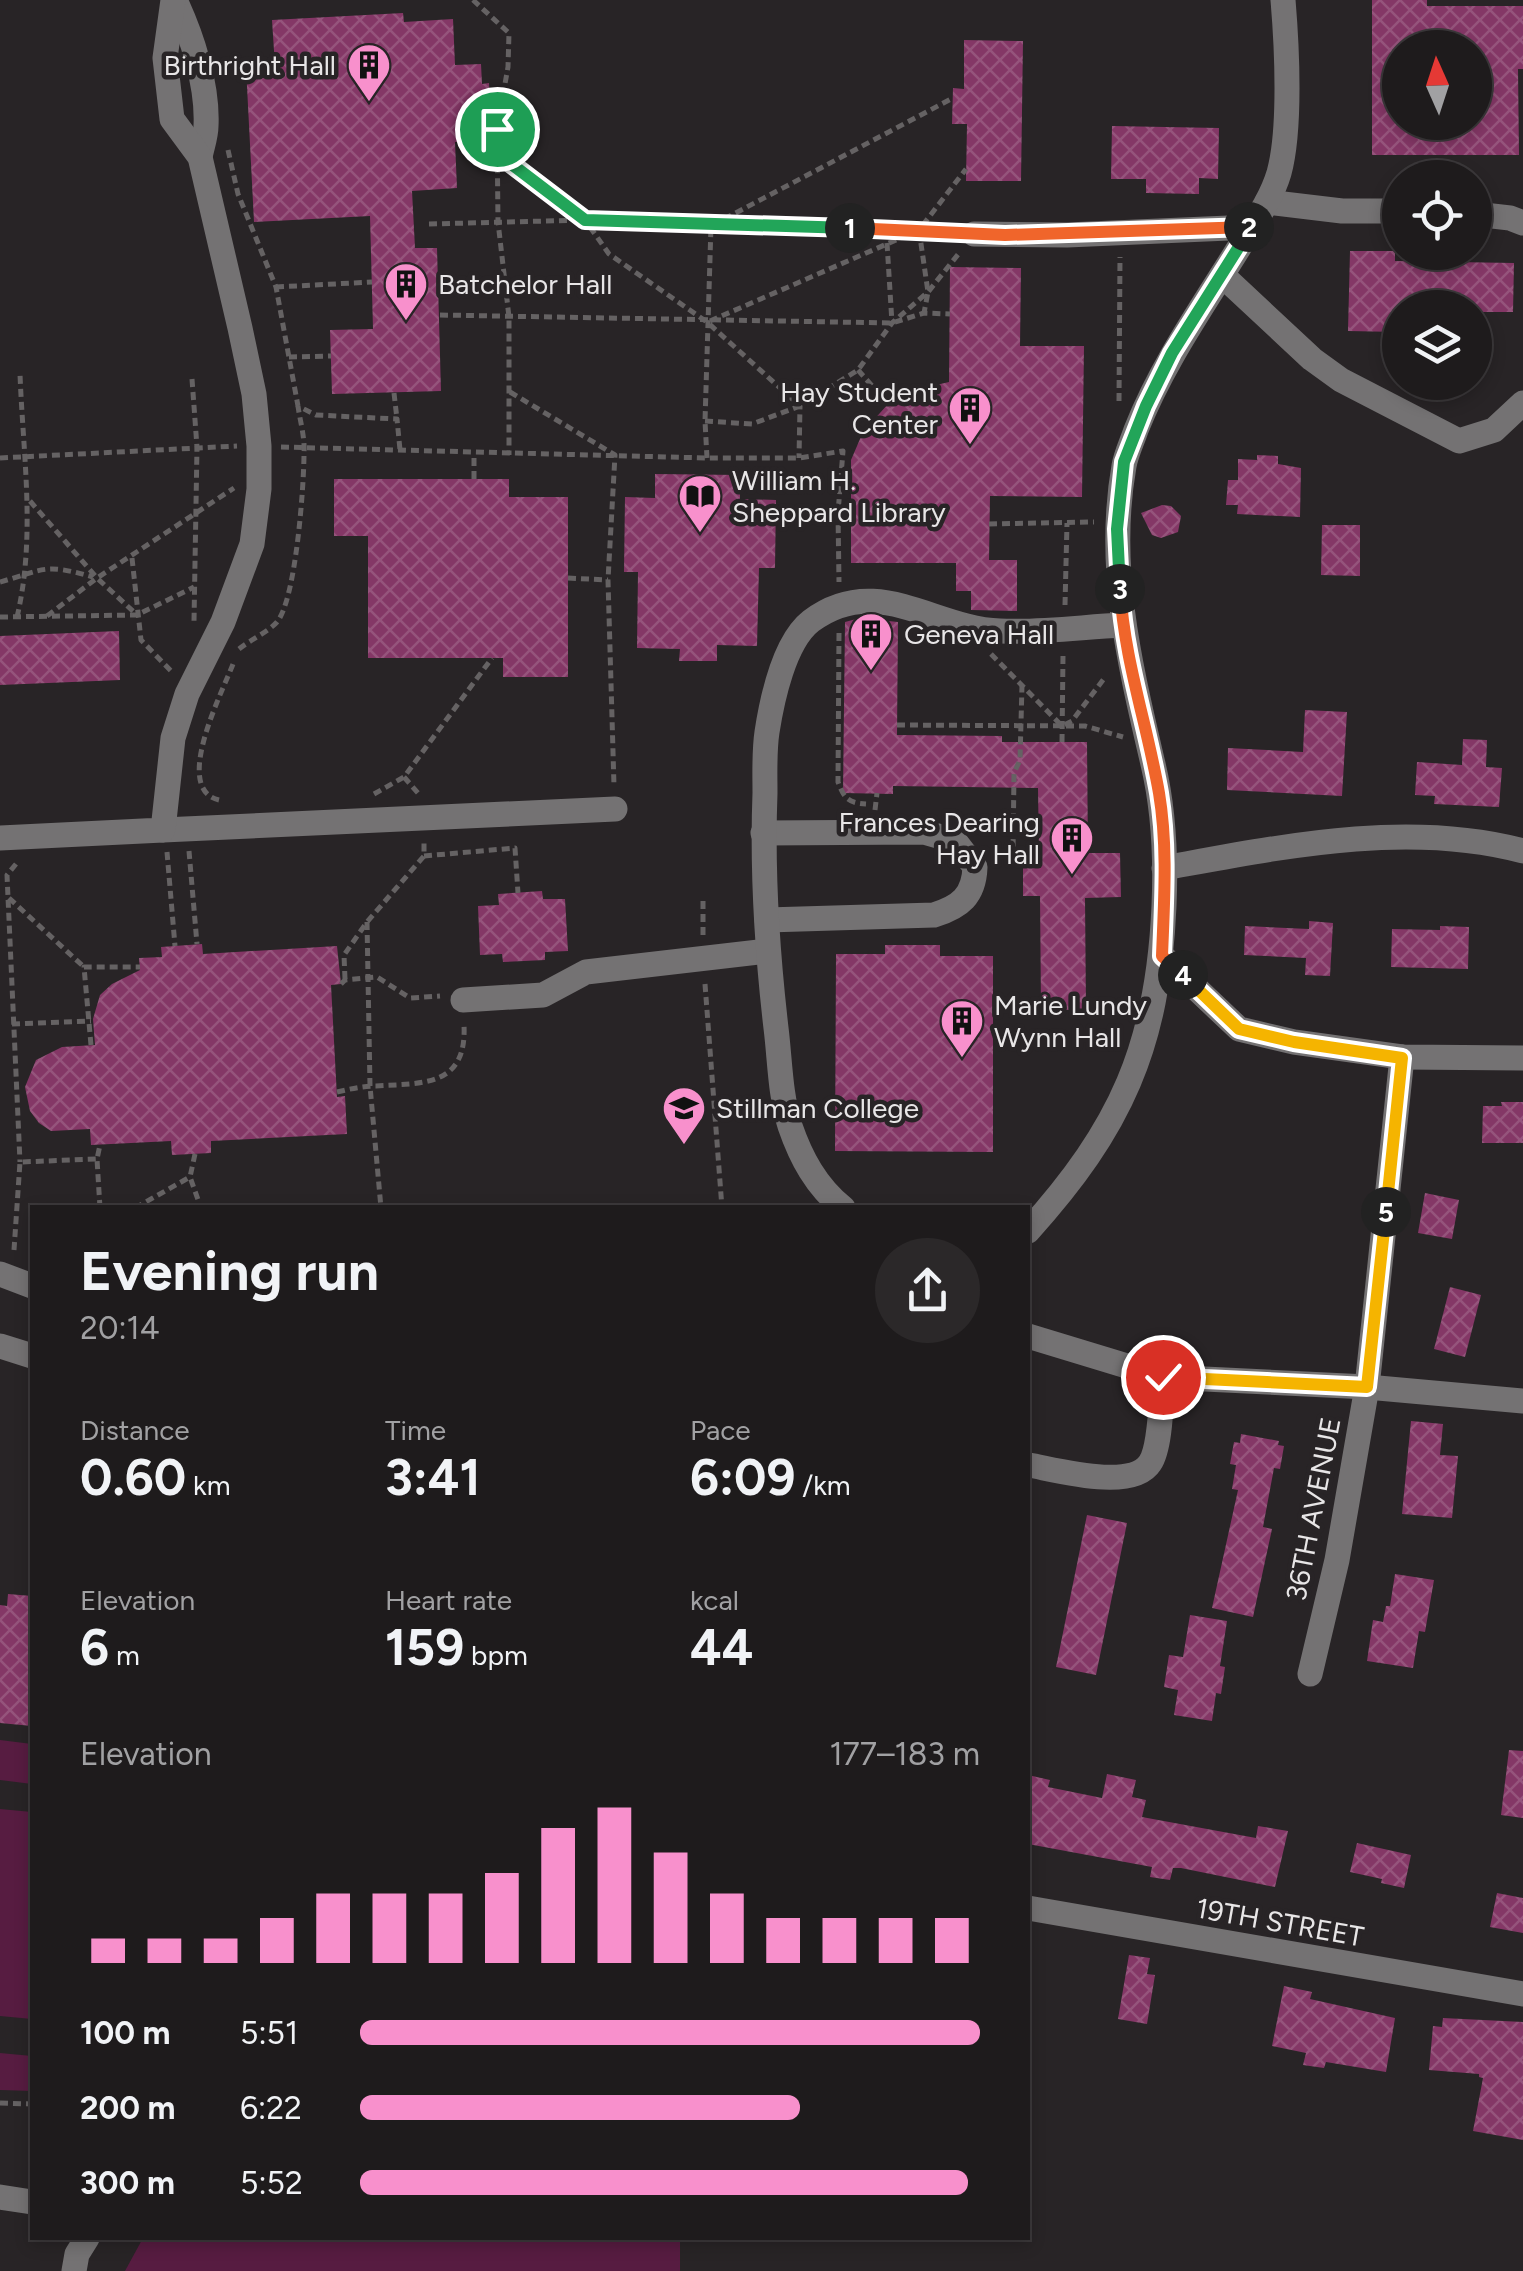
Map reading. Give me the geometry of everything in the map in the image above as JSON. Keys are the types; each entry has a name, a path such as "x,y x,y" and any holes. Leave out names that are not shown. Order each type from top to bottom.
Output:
{"street":[{"path":"163,830 173,738 187,694 222,622 252,544 258,471 254,394 200,158 172,119 166,58 174,0"},
{"path":"1030,1229 1065,1189 1102,1136 1131,1080 1152,1019 1162,956 1164,868 1160,796 1122,625 1117,529 1124,462 1172,353 1252,226 1279,172 1286,63 1283,0"},
{"path":"1266,202 1342,211 1382,211"},
{"path":"1492,216 1523,222"},
{"path":"974,234 1252,226"},
{"path":"1222,275 1312,359 1341,380 1459,441 1494,430 1523,403"},
{"path":"840,1205 808,1168 790,1123 767,952 763,833 766,735 776,684 808,623 834,608 878,599 960,624 998,631 1122,625"},
{"path":"0,838 615,810"},
{"path":"763,833 924,832 955,841 975,867 975,883 965,900 934,915 766,920"},
{"path":"1164,868 1357,839 1448,838 1523,851"},
{"path":"463,1000 543,995 586,972 767,952"},
{"path":"1162,956 1239,1029 1294,1042 1402,1058 1523,1058"},
{"name":"36TH AVENUE","path":"1310,1674 1337,1560 1367,1387 1402,1058"},
{"path":"0,1274 29,1274"},
{"path":"1030,1337 1163,1377 1367,1387 1523,1402"},
{"path":"0,1346 30,1355"},
{"path":"1030,1465 1109,1478 1136,1476 1150,1464 1163,1377"},
{"name":"19TH STREET","path":"1030,1908 1523,1994"},
{"path":"0,2198 30,2202"},
{"path":"74,2271 77,2254 86,2240"}],"path":[{"path":"474,0 509,32 508,67 497,129 498,222 509,318 509,454"},
{"path":"711,226 952,98"},
{"path":"226,143 238,194 276,286 304,448 296,549 285,603 278,621 239,648 198,764 198,782 205,794 214,800 233,800"},
{"path":"278,447 800,458 800,406 707,322 608,254 585,220 497,153"},
{"path":"707,322 919,230 966,169"},
{"path":"429,224 585,220 974,234"},
{"path":"707,458 711,226"},
{"path":"919,230 928,292 924,314"},
{"path":"1119,405 1120,232"},
{"path":"705,421 752,424 800,406 858,370 892,323 928,292 974,234"},
{"path":"887,243 892,323"},
{"path":"276,286 372,282"},
{"path":"440,315 892,323 924,314 950,314"},
{"path":"288,357 331,356"},
{"path":"858,370 888,404"},
{"path":"17,617 27,575 28,499 20,374"},
{"path":"192,379 196,446 194,636"},
{"path":"510,392 615,455"},
{"path":"394,393 400,450"},
{"path":"298,406 316,416 397,419"},
{"path":"0,458 248,446"},
{"path":"474,453 474,479"},
{"path":"615,455 608,580 615,810"},
{"path":"47,616 258,471"},
{"path":"28,499 97,578 137,615"},
{"path":"990,524 1097,522"},
{"path":"132,558 141,640 182,683"},
{"path":"0,582 56,567 97,578"},
{"path":"568,578 608,580"},
{"path":"0,618 137,615 194,587"},
{"path":"960,624 1062,726"},
{"path":"359,797 375,794 404,776 492,658"},
{"path":"1062,726 1072,721 1108,674"},
{"path":"1014,854 1014,773 1020,760 1022,685"},
{"path":"897,726 1085,726 1126,737"},
{"path":"404,776 421,799"},
{"path":"337,1092 427,1083 444,1077 463,1052 463,1000 458,994 410,998 377,977 343,982 344,955 424,856 424,836"},
{"path":"175,946 166,849 202,846"},
{"path":"189,848 197,944"},
{"path":"424,856 515,848 518,892"},
{"path":"28,859 12,866 7,875 7,896 20,1162 12,1249 29,1274"},
{"path":"7,896 84,967 91,1046"},
{"path":"702,946 703,898"},
{"path":"368,922 370,1086 381,1205"},
{"path":"84,967 140,968"},
{"path":"704,971 722,1205"},
{"path":"12,1024 90,1020"},
{"path":"100,1145 100,1205"},
{"path":"195,1154 190,1177 200,1205"},
{"path":"20,1162 98,1159"},
{"path":"140,1205 190,1177"},
{"path":"0,2103 30,2104"}],"shaded area":[{"path":"0,1740 30,1744 30,1784 0,1780"},
{"path":"0,1809 30,1812 30,2019 0,2016"},
{"path":"0,2053 30,2056 30,2091 0,2090"},
{"path":"142,2240 680,2240 680,2271 125,2271"}],"building":[{"path":"1372,0 1427,0 1427,6 1523,6 1523,69 1518,69 1519,155 1372,155"},
{"name":"Birthright Hall","path":"403,13 404,22 453,19 455,65 481,64 482,84 489,83 491,124 482,123 483,141 455,142 457,188 412,191 415,248 437,248 441,391 332,394 330,330 373,329 370,216 254,222 246,67 275,66 272,20"},
{"path":"964,40 1023,41 1021,181 966,181 967,124 952,124 953,88 964,89"},
{"path":"1112,126 1219,128 1218,179 1199,178 1199,194 1146,193 1146,179 1111,179"},
{"path":"1350,251 1382,251 1382,270 1492,270 1492,263 1514,263 1513,312 1492,312 1492,290 1382,290 1382,332 1348,331"},
{"name":"Hay Student Center","path":"950,267 1021,268 1020,346 1084,346 1082,497 990,496 989,560 1017,560 1017,611 971,610 971,591 956,591 956,563 851,563 851,460 863,432 888,404 919,389 949,382"},
{"path":"1257,455 1278,456 1278,464 1301,468 1300,517 1237,514 1238,505 1226,505 1228,480 1238,480 1238,459 1257,460"},
{"name":"William H. Sheppard Library","path":"655,474 740,475 740,499 776,500 775,568 759,568 757,646 717,645 717,661 679,661 680,649 637,648 638,572 624,572 625,497 655,498"},
{"path":"334,479 509,479 509,497 568,497 568,677 503,677 503,658 368,658 368,536 334,536"},
{"path":"1162,505 1171,506 1181,516 1178,532 1161,538 1152,535 1141,513"},
{"path":"1322,525 1360,525 1360,576 1321,575"},
{"path":"860,618 898,622 897,735 1002,736 1002,742 1087,742 1088,853 1120,853 1121,897 1085,898 1086,1010 1041,1010 1040,896 1023,896 1023,855 1039,856 1038,788 893,786 893,794 843,793 845,622"},
{"path":"119,631 120,680 0,685 0,636"},
{"path":"1305,710 1347,712 1342,796 1227,790 1228,748 1303,752"},
{"path":"1463,739 1487,740 1486,767 1502,768 1499,807 1434,804 1435,796 1415,795 1417,762 1462,765"},
{"path":"542,891 543,899 565,899 568,951 545,952 545,960 503,962 502,954 480,955 478,906 499,905 498,894"},
{"path":"1309,921 1333,923 1330,976 1305,975 1306,958 1244,955 1245,926 1309,929"},
{"path":"1440,926 1469,927 1468,969 1391,967 1392,929 1440,930"},
{"path":"202,944 203,954 337,946 341,984 331,985 337,1097 345,1096 347,1134 211,1141 211,1153 172,1155 171,1141 91,1145 90,1129 51,1131 39,1123 30,1111 25,1087 36,1060 62,1047 95,1045 93,1019 100,995 140,970 139,958 162,957 161,947"},
{"name":"Marie Lundy Wynn Hall","path":"885,945 940,945 940,956 993,956 993,1152 835,1151 836,954 885,954"},
{"path":"1501,1102 1523,1102 1523,1143 1482,1143 1483,1106 1502,1106"},
{"path":"1425,1193 1459,1200 1452,1239 1418,1233"},
{"path":"1450,1287 1481,1295 1465,1357 1434,1349"},
{"path":"1411,1421 1443,1424 1440,1455 1458,1456 1452,1518 1402,1514"},
{"path":"1241,1434 1279,1441 1278,1445 1284,1446 1280,1469 1274,1468 1263,1527 1272,1529 1253,1617 1212,1608 1238,1490 1232,1489 1236,1465 1230,1464 1234,1442 1240,1443"},
{"path":"1087,1515 1127,1523 1096,1675 1056,1667"},
{"path":"1395,1574 1434,1580 1425,1632 1419,1631 1413,1668 1367,1661 1373,1620 1383,1622"},
{"path":"8,1594 30,1596 30,1726 0,1723 0,1605 7,1606"},
{"path":"1190,1615 1227,1621 1220,1666 1225,1667 1221,1694 1216,1693 1212,1721 1174,1715 1178,1690 1164,1687 1169,1655 1183,1657"},
{"path":"1509,1750 1523,1751 1523,1818 1501,1815"},
{"path":"1107,1774 1136,1780 1132,1797 1146,1800 1142,1817 1256,1838 1258,1826 1288,1831 1275,1887 1181,1868 1173,1868 1170,1880 1150,1877 1152,1867 1030,1844 1030,1775 1050,1780 1048,1787 1102,1798"},
{"path":"1357,1843 1411,1855 1404,1888 1350,1872"},
{"path":"1497,1893 1523,1898 1523,1933 1490,1927"},
{"path":"1129,1955 1150,1958 1147,1974 1155,1975 1147,2024 1118,2019"},
{"path":"1284,1986 1312,1992 1310,1999 1395,2018 1386,2072 1326,2062 1324,2068 1303,2065 1306,2053 1272,2046"},
{"path":"1443,2018 1523,2022 1523,2140 1473,2131 1483,2078 1479,2074 1429,2070 1433,2026 1442,2027"}],"place":[{"name":"Birthright Hall","path":"369,103"},
{"name":"Batchelor Hall","path":"406,322"},
{"name":"Hay Student Center","path":"970,446"},
{"name":"William H. Sheppard Library","path":"700,534"},
{"name":"Geneva Hall","path":"871,672"},
{"name":"Frances Dearing Hay Hall","path":"1072,876"},
{"name":"Marie Lundy Wynn Hall","path":"962,1059"},
{"name":"Stillman College","path":"684,1146"}],"route":[{"path":"497,129 497,153 585,220 1005,235 1252,226 1172,353 1124,462 1117,529 1122,625 1154,764 1164,828 1162,956 1239,1029 1294,1042 1402,1058 1367,1387 1163,1377"}]}
